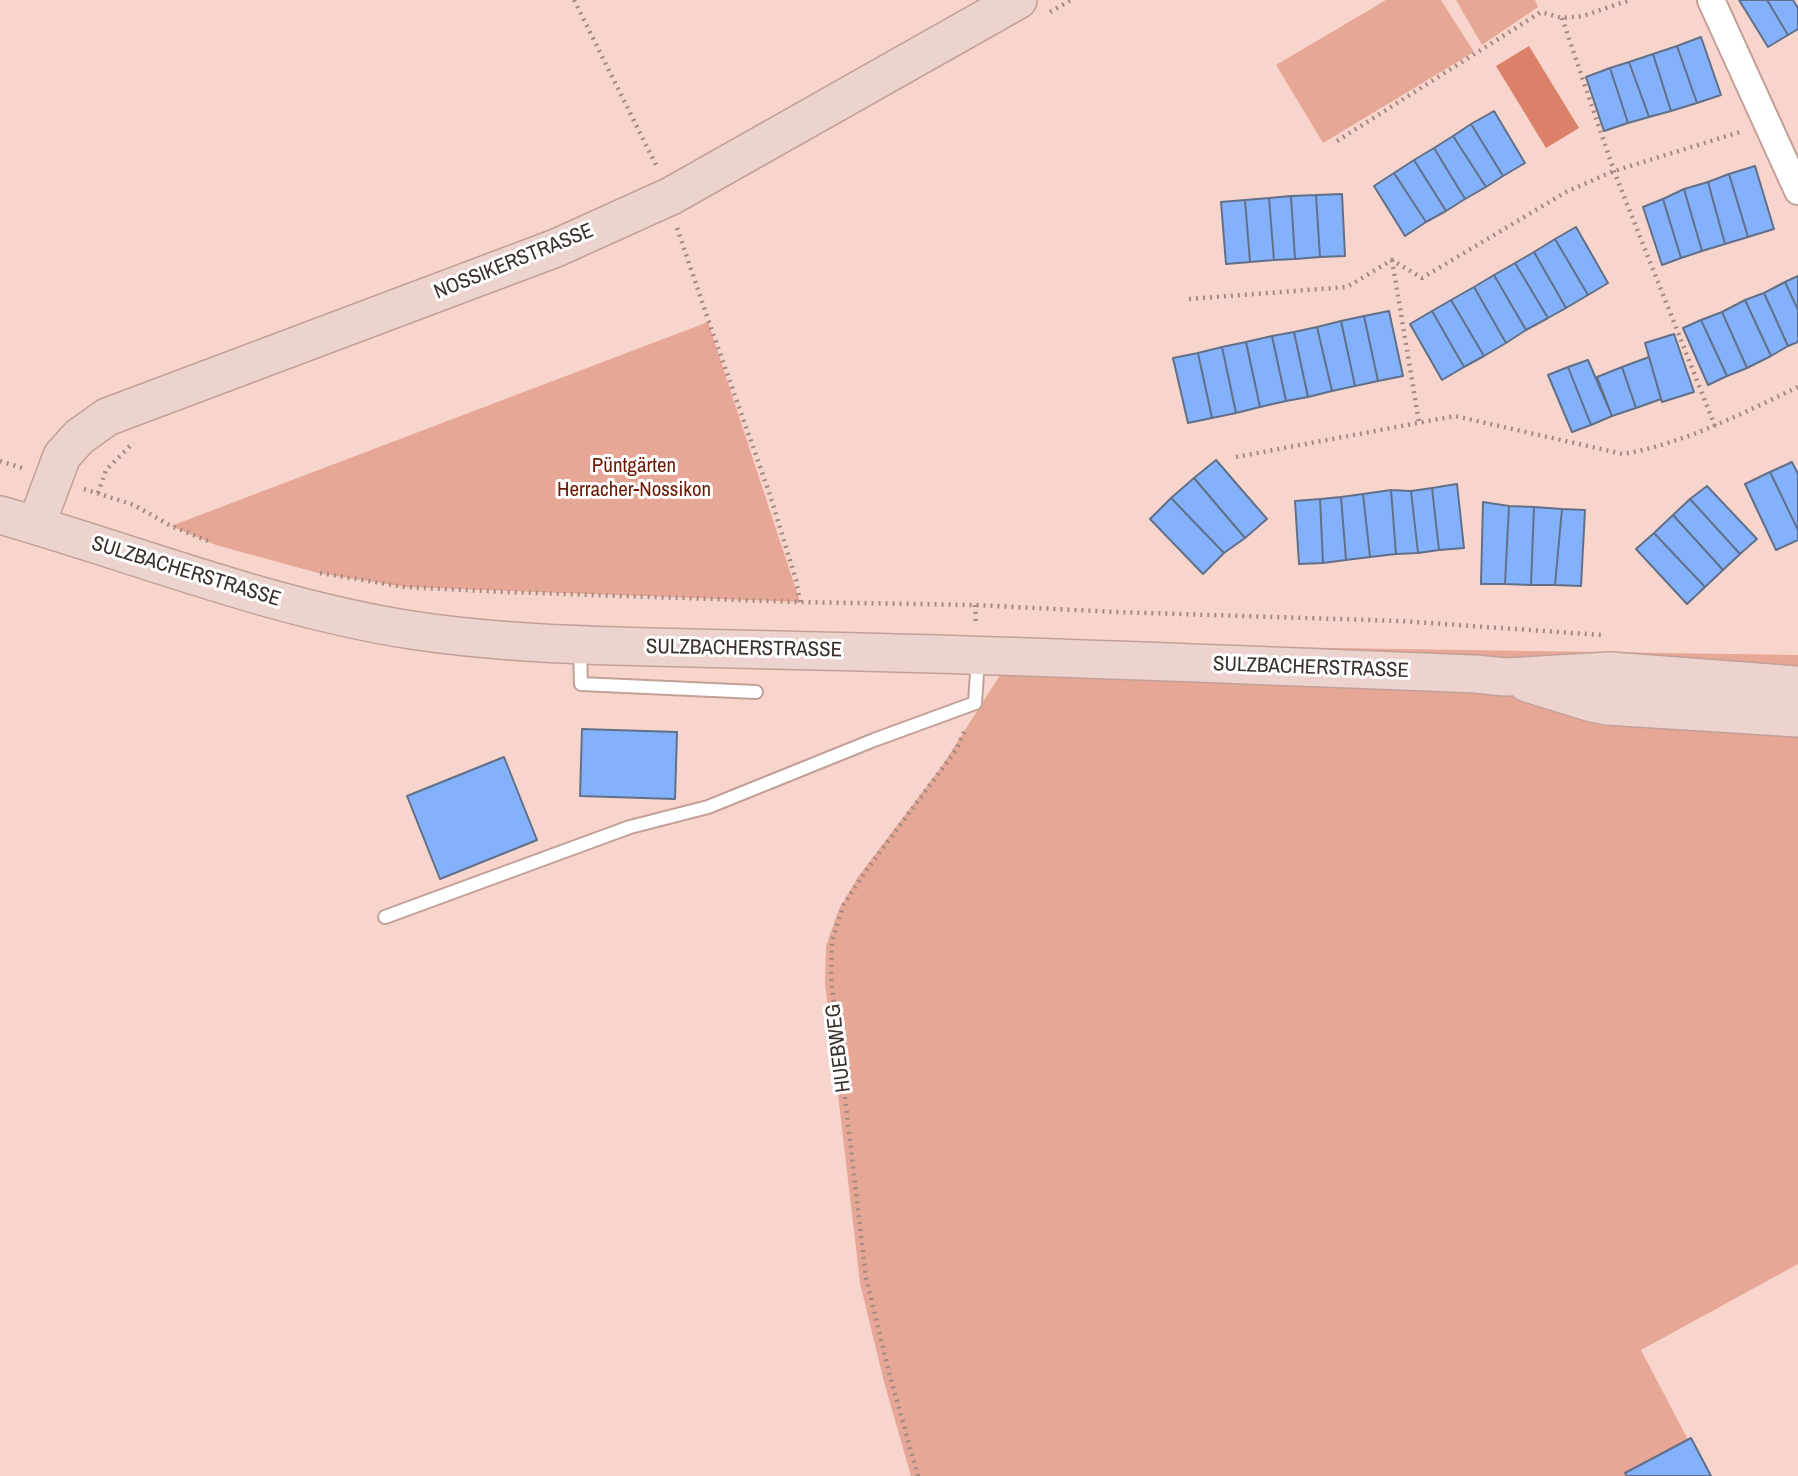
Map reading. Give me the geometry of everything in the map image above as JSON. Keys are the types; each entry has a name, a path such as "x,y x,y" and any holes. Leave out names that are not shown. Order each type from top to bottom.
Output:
{"street":[{"name":"NOSSIKERSTRASSE","path":"36,525 62,456 79,436 107,417 556,247 671,196 1018,0"},
{"path":"1711,0 1798,191"},
{"name":"SULZBACHERSTRASSE","path":"0,515 288,604 362,621 472,639 579,645 979,655 1506,677 1610,671 1798,685"},
{"name":"SULZBACHERSTRASSE","path":"1506,677 1599,705 1798,718"}],"lane":[{"path":"579,645 581,684 756,692"},
{"path":"385,917 630,827 708,807 874,740 975,703 979,655"}],"path":[{"path":"574,0 671,196 676,224 700,297 770,495 800,602"},
{"path":"1337,141 1541,12 1562,18 1583,16 1630,0"},
{"path":"1562,18 1614,171 1715,426"},
{"path":"1392,260 1422,278 1566,192 1614,171 1767,123"},
{"path":"1189,299 1347,287 1392,260"},
{"path":"1392,260 1419,422"},
{"path":"1236,457 1455,416 1623,454 1643,451 1715,426 1798,387"},
{"path":"98,493 134,505 171,526 216,545"},
{"path":"318,573 405,587 518,593 975,605 1401,621 1613,635"},
{"name":"HUEBWEG","path":"918,1476 866,1278 831,977 832,941 845,904 865,872 956,750 975,703"}],"green space":[{"path":"1386,0 1441,0 1474,52 1323,143 1276,65"},
{"path":"1456,0 1535,0 1538,7 1482,45"},
{"name":"Püntgärten Herracher-Nossikon","path":"708,322 800,602 405,587 318,573 216,545 171,526"},
{"path":"1067,644 1798,655 1798,1264 1641,1350 1707,1476 911,1476 860,1283 825,983 826,946 839,909 858,877 942,766 1009,661"}],"shaded area":[{"path":"1529,46 1579,128 1546,148 1496,66"}],"building":[{"path":"1739,0 1767,0 1788,35 1768,47"},
{"path":"1767,0 1793,0 1798,8 1798,29 1788,35"},
{"path":"1701,37 1721,95 1697,103 1677,46"},
{"path":"1677,46 1697,103 1671,111 1653,54"},
{"path":"1653,54 1671,111 1649,117 1629,62"},
{"path":"1629,62 1649,117 1628,123 1610,68"},
{"path":"1610,68 1628,123 1604,131 1586,77"},
{"path":"1494,111 1525,163 1503,176 1471,124"},
{"path":"1471,124 1503,176 1486,187 1453,136"},
{"path":"1453,136 1486,187 1465,199 1434,148"},
{"path":"1434,148 1465,199 1446,211 1414,160"},
{"path":"1414,160 1446,211 1426,222 1394,173"},
{"path":"1755,166 1774,229 1748,237 1729,174"},
{"path":"1394,173 1426,222 1405,236 1374,186"},
{"path":"1729,174 1748,237 1725,244 1708,182"},
{"path":"1708,182 1725,244 1702,251 1684,189"},
{"path":"1684,189 1702,251 1681,258 1663,199"},
{"path":"1342,194 1345,256 1320,257 1316,195"},
{"path":"1316,195 1320,257 1295,259 1291,196"},
{"path":"1291,196 1295,259 1274,260 1269,198"},
{"path":"1269,198 1274,260 1250,262 1245,200"},
{"path":"1663,199 1681,258 1662,265 1643,207"},
{"path":"1245,200 1250,262 1226,264 1221,202"},
{"path":"1576,227 1608,283 1588,295 1555,239"},
{"path":"1555,239 1588,295 1566,308 1534,252"},
{"path":"1534,252 1566,308 1548,318 1515,263"},
{"path":"1515,263 1548,318 1526,330 1494,275"},
{"path":"1494,275 1526,330 1506,343 1474,287"},
{"path":"1798,276 1798,310 1785,282"},
{"path":"1785,282 1798,310 1798,342 1788,346 1764,293"},
{"path":"1474,287 1506,343 1484,356 1451,300"},
{"path":"1764,293 1788,346 1771,356 1745,300"},
{"path":"1451,300 1484,356 1464,367 1432,311"},
{"path":"1745,300 1771,356 1747,368 1722,312"},
{"path":"1389,311 1403,376 1378,381 1364,316"},
{"path":"1432,311 1464,367 1442,380 1410,324"},
{"path":"1722,312 1747,368 1727,376 1701,320"},
{"path":"1364,316 1378,381 1355,386 1341,321"},
{"path":"1701,320 1727,376 1708,385 1683,328"},
{"path":"1341,321 1355,386 1332,391 1317,327"},
{"path":"1317,327 1332,391 1308,397 1294,332"},
{"path":"1294,332 1308,397 1286,401 1272,336"},
{"path":"1674,334 1694,392 1662,402 1645,343"},
{"path":"1272,336 1286,401 1260,407 1246,342"},
{"path":"1246,342 1260,407 1236,413 1222,347"},
{"path":"1222,347 1236,413 1212,418 1198,353"},
{"path":"1198,353 1212,418 1188,423 1173,358"},
{"path":"1649,357 1661,399 1636,408 1622,367"},
{"path":"1588,360 1612,416 1591,425 1568,367"},
{"path":"1568,367 1591,425 1572,432 1548,375"},
{"path":"1622,367 1636,408 1612,416 1597,377"},
{"path":"1216,460 1267,519 1245,538 1194,478"},
{"path":"1792,462 1798,474 1798,530 1770,472"},
{"path":"1770,472 1798,530 1798,540 1776,550 1745,484"},
{"path":"1194,478 1245,538 1224,553 1171,498"},
{"path":"1457,484 1464,548 1439,550 1432,488"},
{"path":"1707,486 1757,539 1740,554 1690,499"},
{"path":"1432,488 1439,550 1418,553 1411,491"},
{"path":"1391,490 1411,491 1418,553 1396,554"},
{"path":"1391,490 1396,554 1370,557 1363,494"},
{"path":"1363,494 1370,557 1346,560 1341,497"},
{"path":"1341,497 1346,560 1323,563 1320,499"},
{"path":"1171,498 1224,553 1203,574 1150,519"},
{"path":"1320,499 1323,563 1299,564 1295,501"},
{"path":"1690,499 1740,554 1723,570 1673,515"},
{"path":"1483,502 1509,506 1505,584 1481,584"},
{"path":"1509,506 1534,507 1531,585 1505,584"},
{"path":"1534,507 1562,509 1555,585 1531,585"},
{"path":"1562,509 1585,510 1581,586 1555,585"},
{"path":"1673,515 1723,570 1705,587 1654,533"},
{"path":"1654,533 1705,587 1687,604 1636,549"},
{"path":"582,729 677,732 675,799 580,796"},
{"path":"504,757 537,840 440,879 407,796"},
{"path":"1691,1438 1711,1476 1627,1476 1625,1473"}]}
